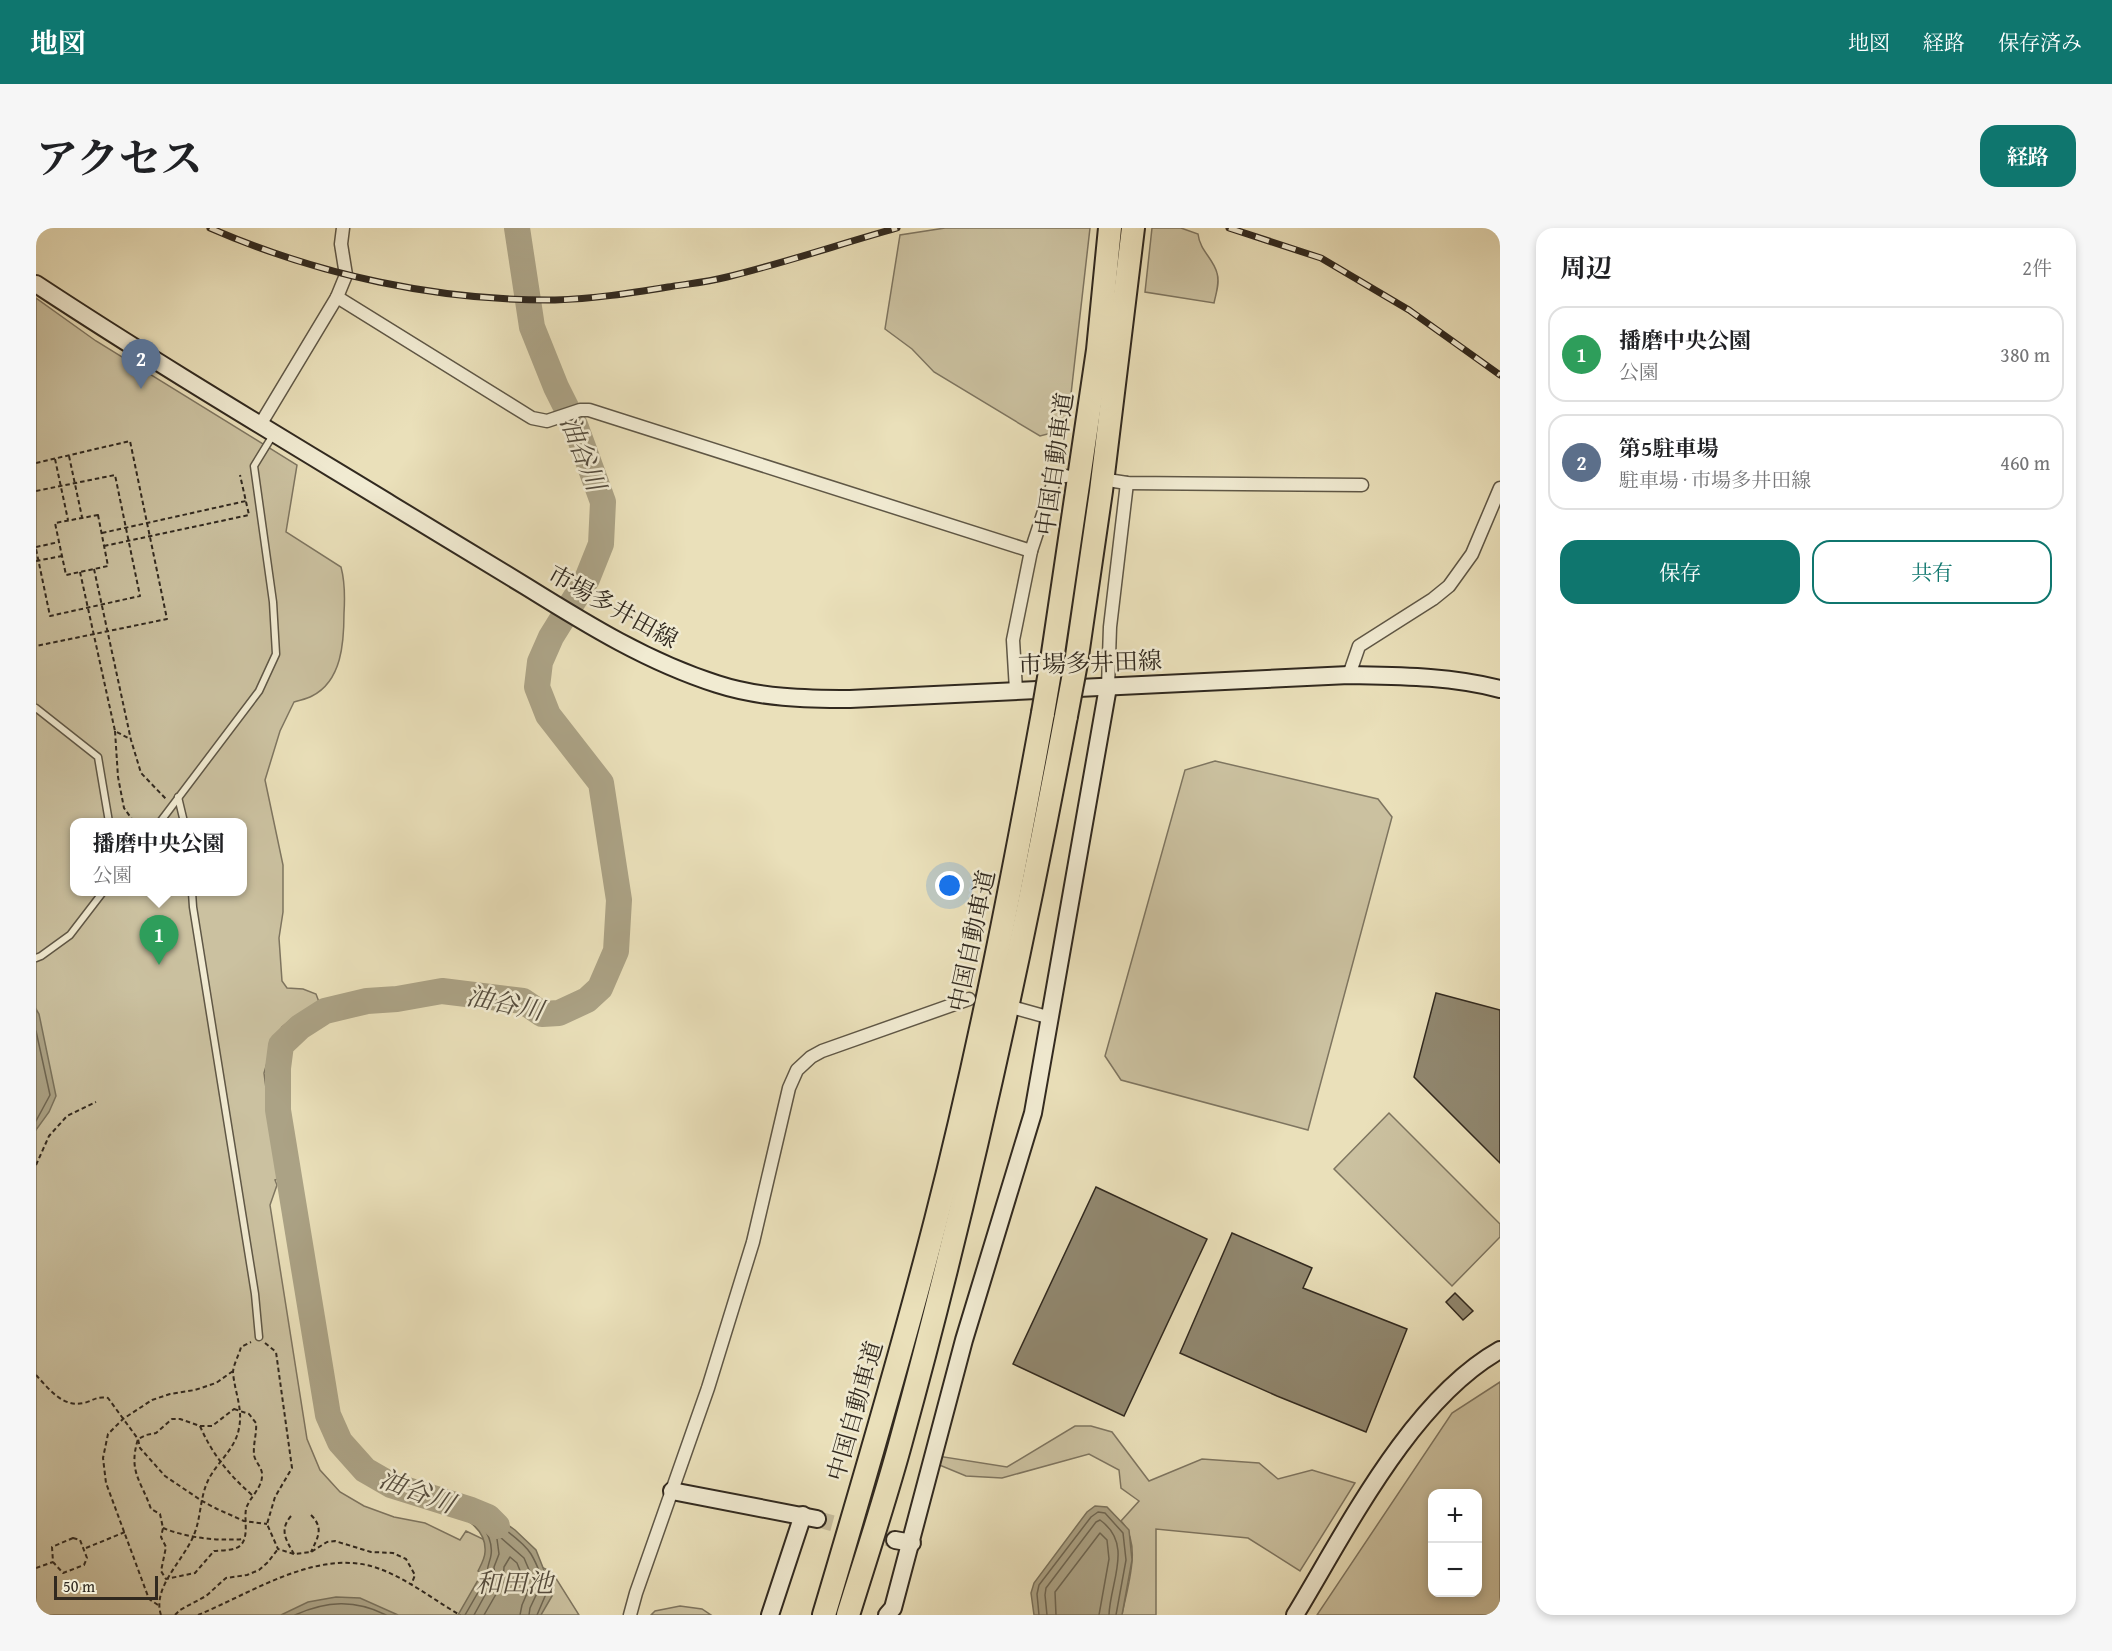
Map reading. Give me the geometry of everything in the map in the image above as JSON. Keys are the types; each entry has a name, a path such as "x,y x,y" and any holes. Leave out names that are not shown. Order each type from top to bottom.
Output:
{"highway":[{"name":"中国自動車道","path":"824,1615 879,1431 939,1207 981,1032 1017,854 1052,660 1096,362 1110,228"},
{"name":"中国自動車道","path":"848,1615 900,1443 957,1227 1002,1040 1040,856 1076,663 1101,491 1132,228"}],"main road":[{"name":"市場多井田線","path":"36,284 205,393 581,622 630,649 718,685 763,694 807,699 850,699 1348,675 1412,676 1472,682 1500,688"},
{"path":"887,1615 893,1608 903,1541 1033,1113 1108,687"},
{"path":"1295,1615 1381,1473 1428,1410 1465,1374 1500,1350"},
{"path":"672,1491 810,1517 770,1615"}],"street":[{"path":"267,429 337,297 346,275 341,244 343,228"},
{"path":"337,297 532,418 546,421 580,410 589,410 1030,551"},
{"path":"1016,690 1012,640 1030,551 1054,481 1058,476 1066,476"},
{"path":"1114,481 1362,485"},
{"path":"1108,687 1110,627 1127,483"},
{"path":"1348,675 1359,646 1433,599 1449,586 1472,554 1500,488"},
{"path":"630,1615 708,1388 753,1242 779,1127 789,1088 797,1070 811,1057 822,1051 969,999"},
{"path":"1015,1008 1051,1018"}],"lane":[{"path":"163,818 206,764 259,691 276,654 273,602 254,466 267,429"},
{"path":"36,708 98,757 108,818"},
{"path":"178,797 183,818"},
{"path":"36,958 70,935 99,896"},
{"path":"192,896 255,1294 259,1337"}],"path":[{"path":"36,463 130,441 167,619 36,646"},
{"path":"69,456 82,518"},
{"path":"55,459 69,520"},
{"path":"36,491 115,475 140,596 50,616 36,548 59,542"},
{"path":"104,546 249,515 240,475"},
{"path":"102,533 246,501"},
{"path":"98,515 108,566 66,575 55,523 69,520 98,515"},
{"path":"37,561 62,556"},
{"path":"94,569 131,740 141,773 172,805"},
{"path":"80,572 115,730 118,777 124,808 131,818"},
{"path":"115,730 131,740"},
{"path":"36,1165 49,1136 67,1116 96,1102"},
{"path":"161,1615 158,1605 166,1579 176,1568 194,1537 211,1474 230,1448 239,1430 241,1410 233,1371 241,1347 259,1337 276,1352 292,1468 274,1497 267,1524 278,1548 294,1554 311,1552 327,1542 336,1541 371,1552 393,1552 406,1560 415,1575 411,1585"},
{"path":"158,1605 149,1599 106,1483 103,1458 108,1434 123,1419 152,1400 216,1383 233,1371"},
{"path":"36,1375 68,1404 84,1403 98,1396 108,1398 138,1439 140,1448 165,1476 202,1501 244,1521 267,1524"},
{"path":"234,1409 241,1410 249,1414 256,1423 254,1458 260,1467 262,1477 249,1498 244,1521 246,1533 241,1544 232,1550 214,1551 195,1573 166,1579 161,1571 166,1546 161,1538 163,1528 160,1514 151,1509 144,1489 136,1479 134,1464 138,1439 146,1434 156,1433 172,1419 180,1419 200,1426 212,1426 234,1409"},
{"path":"200,1426 220,1463 252,1495"},
{"path":"311,1515 318,1522 319,1532 311,1552"},
{"path":"291,1516 285,1522 283,1532 294,1554"},
{"path":"163,1528 194,1537 243,1539"},
{"path":"85,1549 125,1532"},
{"path":"72,1538 80,1540 85,1549 87,1558 84,1565 74,1570 63,1573 53,1562 52,1547 61,1542 72,1538"},
{"path":"175,1615 206,1596 226,1578 247,1575 258,1570 268,1562 278,1548"},
{"path":"36,1568 53,1562"},
{"path":"198,1615 277,1578 309,1568 346,1562 380,1569 460,1615"}],"shaded area":[{"path":"945,228 1090,228 1067,429 1040,436 934,372 912,349 885,329 900,235"},
{"path":"1152,228 1181,228 1198,234 1201,245 1213,263 1218,277 1214,303 1145,292"},
{"path":"36,298 96,341 297,465 286,532 341,567 345,601 339,660 330,681 322,689 310,697 294,702 280,731 265,780 283,865 283,912 279,938 282,981 287,988 303,989 316,994 319,1002 282,1027 274,1039 264,1073 278,1179 275,1180 277,1185 270,1205 307,1439 320,1470 340,1492 364,1506 394,1517 425,1523 460,1540 466,1531 552,1572 579,1615 36,1615"},
{"path":"1215,761 1378,799 1392,817 1308,1130 1121,1080 1105,1056 1185,770"},
{"path":"1389,1113 1500,1224 1500,1237 1452,1286 1334,1169"},
{"path":"1500,1382 1500,1615 1317,1615 1452,1413"},
{"path":"1075,1426 1091,1426 1112,1432 1149,1481 1202,1459 1259,1463 1278,1479 1312,1470 1355,1483 1300,1571 1248,1538 1156,1529 1156,1615 1122,1615 1130,1579 1132,1553 1128,1530 1121,1521 1139,1501 1121,1488 1119,1470 1089,1454 1002,1478 966,1476 937,1464 938,1456 1007,1467"},
{"path":"680,1606 702,1609 711,1615 651,1615 655,1611"}],"water":[{"path":"36,1009 39,1014 56,1096 49,1112 36,1130"},
{"path":"1095,1506 1107,1507 1129,1530 1132,1560 1122,1615 1034,1615 1031,1593 1034,1583 1087,1512"},
{"name":"和田池","path":"445,1507 490,1512 515,1530 536,1550 552,1596 541,1615 458,1615 482,1573 478,1571 484,1557 485,1544 482,1536 472,1524"},
{"path":"336,1597 360,1598 398,1615 281,1615 308,1602"}],"building":[{"path":"1436,993 1500,1010 1500,1163 1414,1077"},
{"path":"1096,1187 1207,1239 1124,1416 1013,1364"},
{"path":"1232,1233 1312,1268 1303,1288 1407,1329 1366,1432 1180,1353"},
{"path":"1455,1293 1473,1311 1463,1320 1446,1302"}],"waterway":[{"name":"油谷川","path":"497,1526 488,1517 471,1510 391,1485 365,1470 340,1442 328,1415 278,1110 278,1068 281,1045 300,1027 325,1011 367,1001 397,999 442,991 523,1001 542,1014 559,1013 587,1000 600,988 616,951 619,900 601,783 548,715 537,687 540,662 551,637 587,579 601,544 603,502 575,425 556,387 532,327 517,228"}],"tunnel":[{"path":"817,1519 895,1540"}],"railway":[{"path":"210,228 293,259 379,282 467,296 555,300 612,295 720,279 897,228"},
{"path":"1229,228 1321,258 1409,310 1500,375"}],"place":[{"name":"第5駐車場","path":"141,389"},
{"name":"播磨中央公園","path":"159,965"}]}
